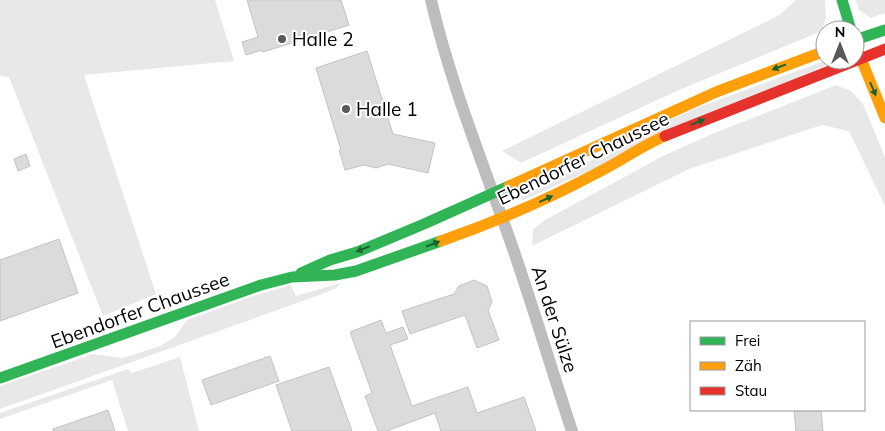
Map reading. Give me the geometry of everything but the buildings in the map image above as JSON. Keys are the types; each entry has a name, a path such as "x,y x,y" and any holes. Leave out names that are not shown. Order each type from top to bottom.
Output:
{"main road":[{"path":"842,0 848,20"},
{"path":"865,37 885,30"},
{"name":"Ebendorfer Chaussee","path":"865,58 885,49"},
{"name":"Ebendorfer Chaussee","path":"0,378 261,285 292,277 330,260 357,252 492,194 716,92 815,55"},
{"name":"Ebendorfer Chaussee","path":"292,277 335,275 356,271 502,219 569,188 653,141 732,108 833,70"},
{"path":"864,70 885,118"}],"street":[{"name":"An der Sülze","path":"431,0 443,46 572,431"}],"shaded area":[{"path":"0,0 215,0 234,61 84,75 156,294 103,316 9,77 0,76"},
{"path":"796,0 825,0 825,20 815,20 815,34 679,90 521,163 502,151 778,16"},
{"path":"856,0 885,0 885,13 871,18 859,10"},
{"path":"815,64 815,70 524,200 518,199 656,126 702,106"},
{"path":"836,85 851,91 863,104 885,157 885,206 849,131 822,125 689,169 532,246 533,229 545,220 663,156 712,134"},
{"path":"341,283 336,288 325,293 0,409 0,386 93,354 123,358 160,346 175,337 187,320 250,297 291,285 296,296"},
{"path":"180,357 199,431 128,431 112,380 0,419 0,413 128,369 132,373"}],"traffic: fast":[{"path":"842,0 848,20"},
{"path":"865,37 885,30"},
{"path":"301,273 424,224 509,186"},
{"path":"0,378 261,285 292,277 335,275 356,271 441,241"}],"traffic: slow":[{"path":"509,186 716,92 815,55"},
{"path":"865,69 885,118"},
{"path":"441,241 540,201 606,169 647,144 665,136"}],"traffic: jam":[{"path":"665,136 885,49"}],"place":[{"name":"Halle 2","path":"282,39"},
{"name":"Halle 1","path":"346,109"}]}
